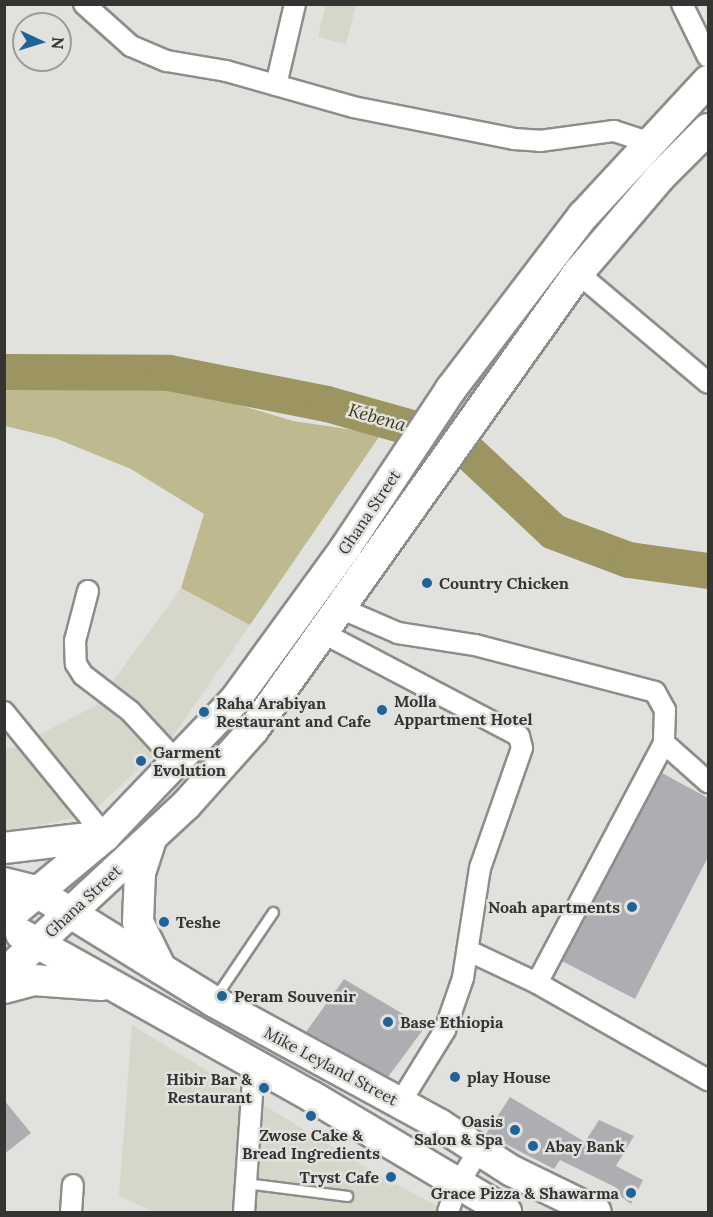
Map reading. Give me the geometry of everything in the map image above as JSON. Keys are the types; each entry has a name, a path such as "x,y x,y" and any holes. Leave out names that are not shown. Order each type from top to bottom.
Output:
{"main road":[{"name":"Ghana Street","path":"4,920 35,891 105,836 236,700 388,486 451,389 583,216 647,142 708,81"},
{"name":"Ghana Street","path":"4,974 151,838 253,730 578,273 660,177 708,129"},
{"path":"503,323 529,341"},
{"path":"4,848 105,836"},
{"path":"151,838 140,873 138,922 161,969"},
{"name":"Mike Leyland Street","path":"4,882 35,891 213,1001 400,1103 479,1150 596,1212"},
{"path":"4,927 38,942 401,1149 453,1199 506,1212"},
{"path":"4,988 51,980 119,988"}],"street":[{"path":"84,4 131,46 167,61 276,85 353,107 514,139 540,141 614,131 647,142"},
{"path":"276,85 295,4"},
{"path":"682,4 708,57"},
{"path":"578,273 708,383"},
{"path":"88,591 75,641 76,664 83,675 130,711 177,762"},
{"path":"340,608 398,633 475,645 655,692 665,710 663,743 537,983"},
{"path":"323,633 519,736 522,748 480,868 469,951 445,1030 400,1103"},
{"path":"4,712 105,836"},
{"path":"663,743 708,782"},
{"path":"469,951 537,983 708,1080"},
{"path":"244,1212 254,1065"},
{"path":"453,1199 479,1150"},
{"path":"71,1212 73,1185"}],"lane":[{"path":"213,1001 273,912"},
{"path":"246,1183 347,1196"}],"shaded area":[{"path":"326,4 356,5 346,44 318,37"},
{"path":"5,383 169,384 293,421 381,434 250,625 181,588 204,514 131,469 55,438 5,426"},
{"path":"181,588 250,625 171,739 90,814 5,832 4,749 13,748 95,706"},
{"path":"132,1025 367,1168 448,1212 154,1212 119,1196"}],"building":[{"name":"Noah apartments","path":"662,773 708,798 708,857 635,999 562,961"},
{"path":"344,979 425,1027 388,1077 306,1032"},
{"path":"510,1097 585,1142 599,1120 634,1136 616,1166 643,1180 631,1204 615,1192 617,1188 560,1160 554,1169 486,1134"},
{"path":"4,1100 31,1133 4,1154"}],"waterway":[{"name":"Kebena","path":"4,372 169,373 327,404 419,430 447,432 554,532 629,560 708,571"}],"place":[{"name":"Country Chicken","path":"427,583"},
{"name":"Molla Appartment Hotel","path":"382,710"},
{"name":"Raha Arabiyan Restaurant and Cafe","path":"204,712"},
{"name":"Garment Evolution","path":"141,761"},
{"name":"Noah apartments","path":"632,907"},
{"name":"Teshe","path":"164,922"},
{"name":"Peram Souvenir","path":"222,996"},
{"name":"Base Ethiopia","path":"388,1022"},
{"name":"play House","path":"455,1077"},
{"name":"Hibir Bar & Restaurant","path":"264,1088"},
{"name":"Zwose Cake & Bread Ingredients","path":"311,1116"},
{"name":"Oasis Salon & Spa","path":"515,1130"},
{"name":"Abay Bank","path":"533,1146"},
{"name":"Tryst Cafe","path":"391,1177"},
{"name":"Grace Pizza & Shawarma","path":"631,1193"}]}
